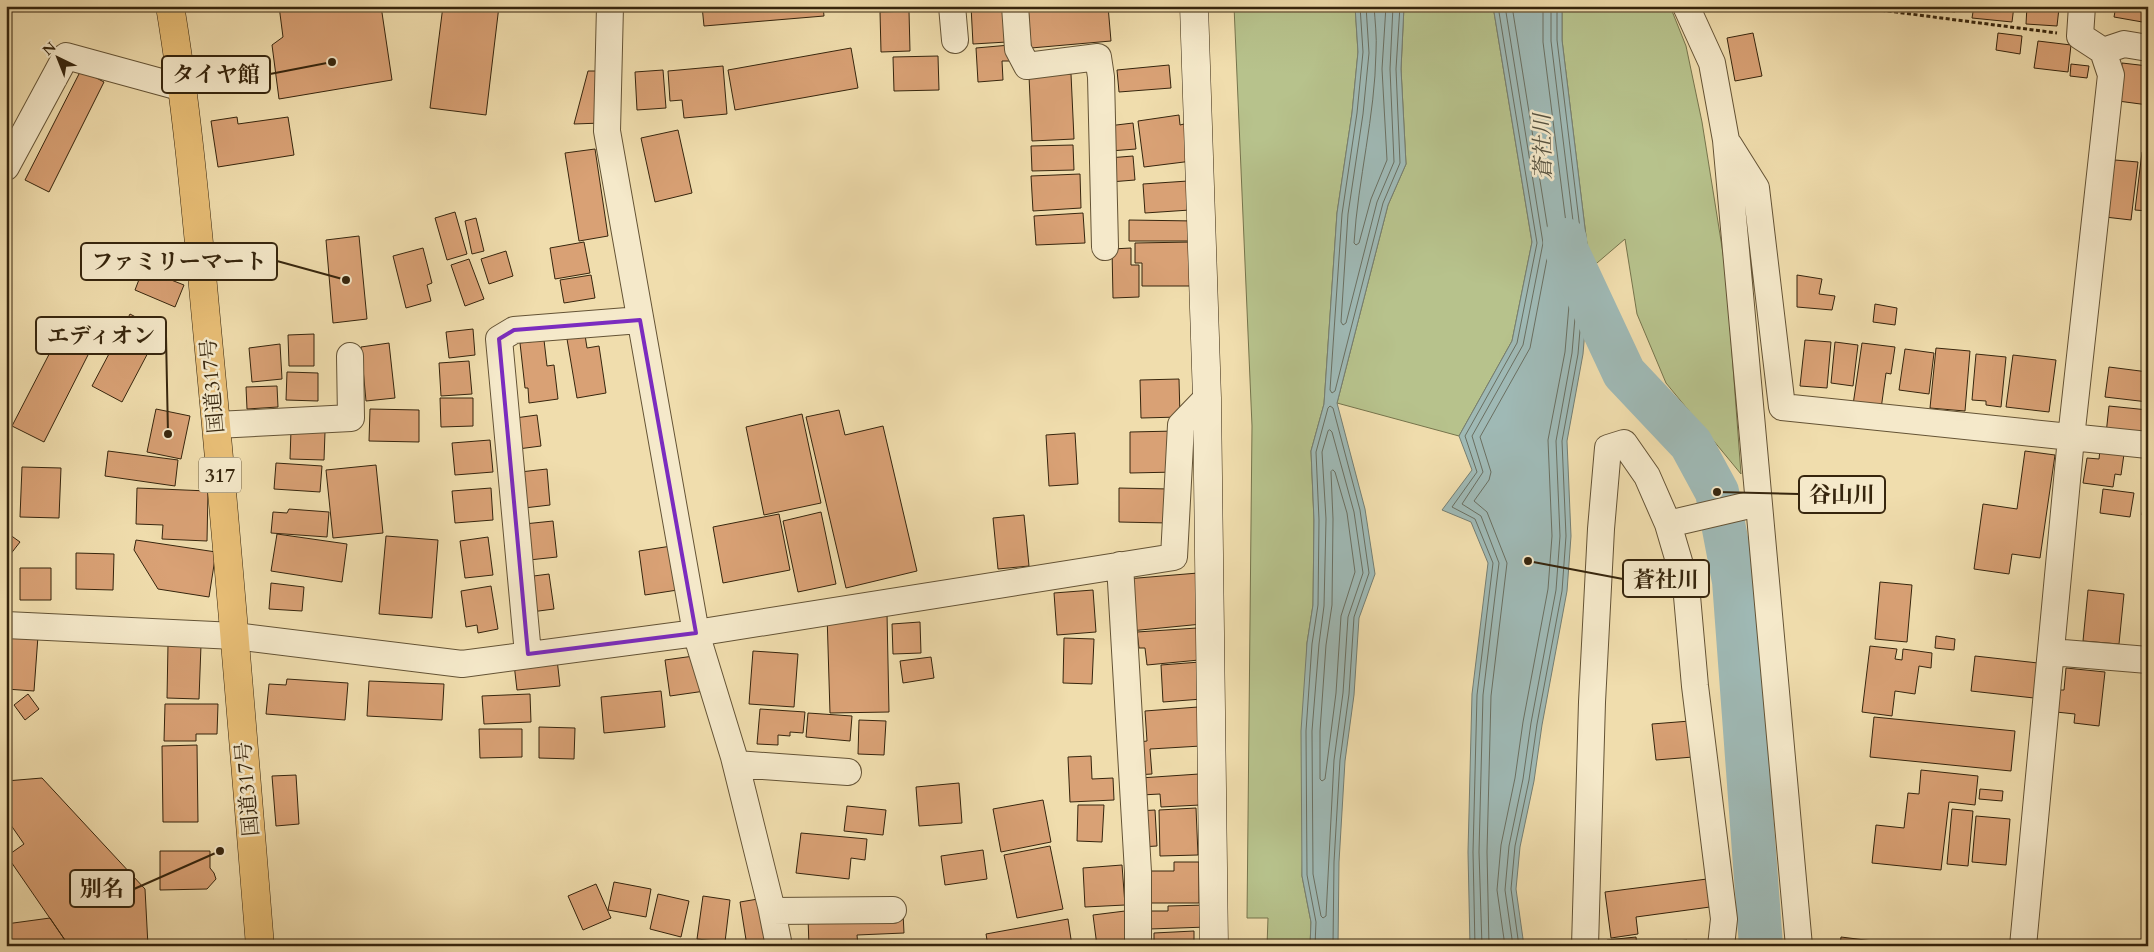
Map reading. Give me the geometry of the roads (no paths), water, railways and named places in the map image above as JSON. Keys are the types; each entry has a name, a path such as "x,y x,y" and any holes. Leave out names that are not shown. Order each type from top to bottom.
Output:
{"highway":[{"name":"国道317号","path":"170,6 183,88 216,425 260,946"}],"street":[{"path":"610,6 607,131 696,633 736,764 779,946"},
{"path":"952,6 955,40"},
{"path":"1015,6 1018,49 1027,66 1098,56 1101,77 1105,247"},
{"path":"1194,6 1207,398 1214,946"},
{"path":"1686,6 1712,63 1726,140 1757,503 1799,946"},
{"path":"2023,946 2071,438 2110,75 2103,51 2080,36 2082,6"},
{"path":"2103,51 2124,44 2148,48"},
{"path":"6,166 66,56 183,88"},
{"path":"1726,140 1756,188 1782,407 2148,445"},
{"path":"528,654 499,339 514,330 640,320"},
{"path":"216,425 351,418 350,356"},
{"path":"6,625 235,636 462,664 696,633 1174,557 1181,425 1207,398"},
{"path":"1585,946 1592,702 1601,529 1608,448 1624,443 1647,476 1668,524 1686,585 1695,686 1724,919 1721,946"},
{"path":"1668,524 1757,503"},
{"path":"1120,565 1138,872 1138,946"},
{"path":"2051,652 2148,660"},
{"path":"736,764 848,772"},
{"path":"772,911 893,910"}],"water":[{"path":"1355,6 1404,6 1401,69 1406,164 1388,205 1337,403 1365,509 1375,574 1359,618 1354,695 1345,761 1339,862 1338,946 1310,946 1311,922 1302,876 1301,731 1307,643 1313,605 1314,520 1311,451 1324,404 1337,213 1352,113 1358,52"},
{"path":"1493,6 1562,6 1562,40 1590,269 1583,354 1567,441 1571,536 1567,591 1542,725 1534,781 1520,847 1516,889 1524,946 1470,946 1468,852 1472,694 1488,563 1471,522 1442,510 1472,470 1459,436 1512,341 1532,242"}],"waterway":[{"path":"1565,240 1566,249 1624,373 1691,444 1717,492 1734,581 1761,946"}],"place":[{"name":"タイヤ館","path":"332,62"},
{"name":"ファミリーマート","path":"346,280"},
{"name":"エディオン","path":"168,434"},
{"name":"谷山川","path":"1717,492"},
{"name":"蒼社川","path":"1528,561"},
{"name":"別名","path":"220,851"}]}
